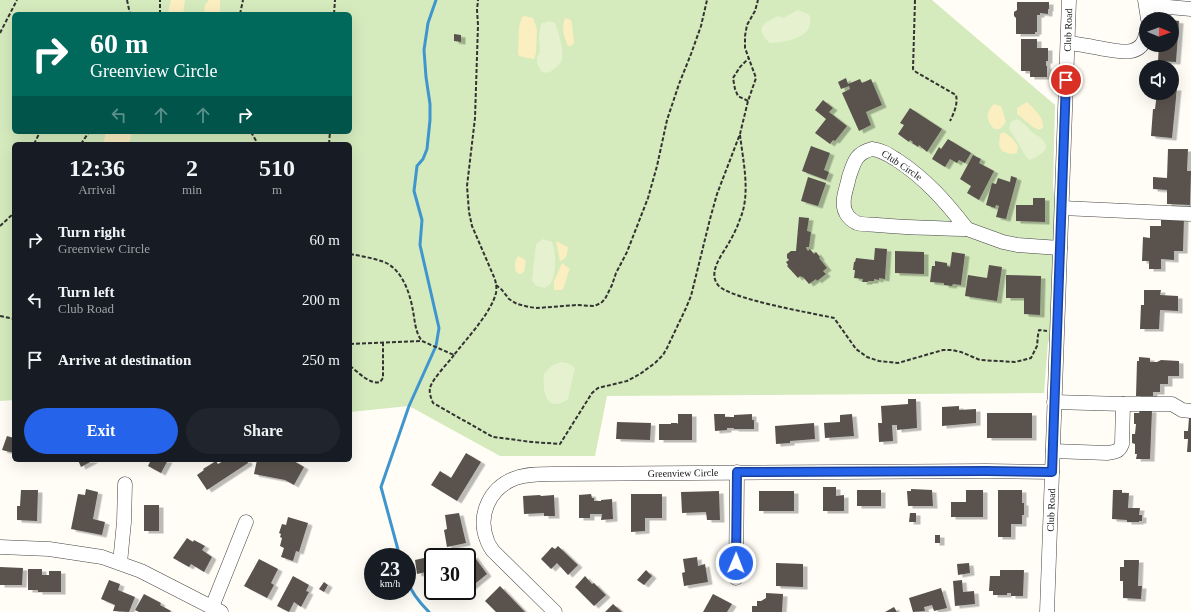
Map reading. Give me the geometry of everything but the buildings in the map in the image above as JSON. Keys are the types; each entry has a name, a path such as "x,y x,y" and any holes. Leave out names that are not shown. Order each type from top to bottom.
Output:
{"street":[{"name":"Club Road","path":"1047,612 1069,0"},
{"path":"1146,0 1158,6 1191,9"},
{"path":"1146,0 1147,12"},
{"path":"1068,43 1123,52 1132,51 1139,47"},
{"name":"Club Circle","path":"967,229 952,210 924,180 913,170 888,154 878,149 872,149 861,153 856,158 843,200 846,213 852,220 858,223 884,226 967,229 1003,242 1060,248"},
{"path":"1062,208 1191,214"},
{"path":"1054,402 1172,404 1182,410 1191,411"},
{"path":"1053,451 1116,452 1120,449 1122,444 1123,404"},
{"path":"736,578 737,472"},
{"name":"Greenview Circle","path":"556,612 493,551 487,541 483,522 489,499 496,490 515,478 528,475 737,472 1052,472"},
{"path":"120,563 124,522 125,484"},
{"path":"0,547 71,552 102,557 141,571 216,610 246,522"}],"path":[{"path":"0,33 17,0"},
{"path":"127,0 130,12"},
{"path":"160,0 160,12"},
{"path":"240,12 243,0"},
{"path":"334,12 335,0"},
{"path":"478,0 475,118 467,186 469,212 472,226 494,277 496,292 491,305 478,324 433,383 430,388 431,396 433,403 493,437 560,444 592,393 598,388 627,381 640,374 663,355 668,348 689,302 717,194 740,134 748,101 756,78 746,48 745,36 747,25 755,11 758,0"},
{"path":"496,285 509,299 517,304 529,307 541,308 577,305 594,306 606,300 648,198 667,120 701,26 707,0"},
{"path":"915,0 914,69 916,72 956,95 957,100 955,109 950,121"},
{"path":"748,101 738,96 735,89 734,78 740,67 749,58"},
{"path":"740,134 746,174 744,206 736,229 716,266 716,283 724,290 746,298 834,318 856,349 867,357 879,361 898,363 943,350 952,350 980,360 1015,362 1031,358 1037,346 1039,330 1057,332"},
{"path":"0,226 12,215"},
{"path":"352,254 384,262 394,268 402,278 410,295 415,326 418,336 422,341"},
{"path":"0,316 12,319"},
{"path":"352,344 422,341 441,348 454,355"},
{"path":"352,367 370,380 376,383 380,382 383,378 383,342"}],"green space":[{"path":"0,0 932,0 1055,105 1053,187 1060,248 1057,332 1048,342 1044,393 607,396 595,456 500,456 409,406 352,412 352,142 12,142 12,400 0,401"},
{"path":"798,10 810,16 808,29 804,34 791,40 770,43 765,38 762,34 762,27 768,21 778,16 783,18"},
{"path":"549,21 555,23 558,30 562,55 559,65 547,73 541,71 537,63 537,58 540,51 539,36 541,24"},
{"path":"1016,119 1022,122 1045,142 1045,149 1040,155 1029,160 1025,155 1009,128 1011,122"},
{"path":"543,239 552,242 555,257 554,275 550,284 545,288 537,286 532,281 536,244"},
{"path":"561,362 568,363 575,368 568,399 556,404 548,401 546,397 544,374 551,366"}],"sand":[{"path":"171,0 185,0 183,12 168,12"},
{"path":"208,0 220,0 220,12 204,12 205,4"},
{"path":"522,17 533,18 537,29 536,53 534,59 518,55 519,27"},
{"path":"565,18 571,20 572,24 574,43 571,46 568,46 565,39 563,26"},
{"path":"1027,102 1042,120 1043,128 1039,130 1033,127 1017,114 1017,108"},
{"path":"994,104 1001,106 1006,122 1000,129 994,129 988,120 989,110"},
{"path":"1004,132 1012,138 1018,146 1017,153 1010,154 1002,151 999,145 1000,134"},
{"path":"106,134 132,134 130,142 104,142"},
{"path":"556,241 568,247 565,258 560,261"},
{"path":"518,256 526,260 524,272 520,274 516,272 515,268"},
{"path":"562,263 570,269 562,290 554,290 554,281"}],"waterway":[{"path":"398,548 381,487 409,406 436,346 439,328 420,245 422,220 414,191 417,166 423,159 427,149 430,104 424,50 428,23 436,0"},
{"path":"416,597 429,612"}],"route":[{"path":"736,563 737,472 1052,472 1066,80"}]}
